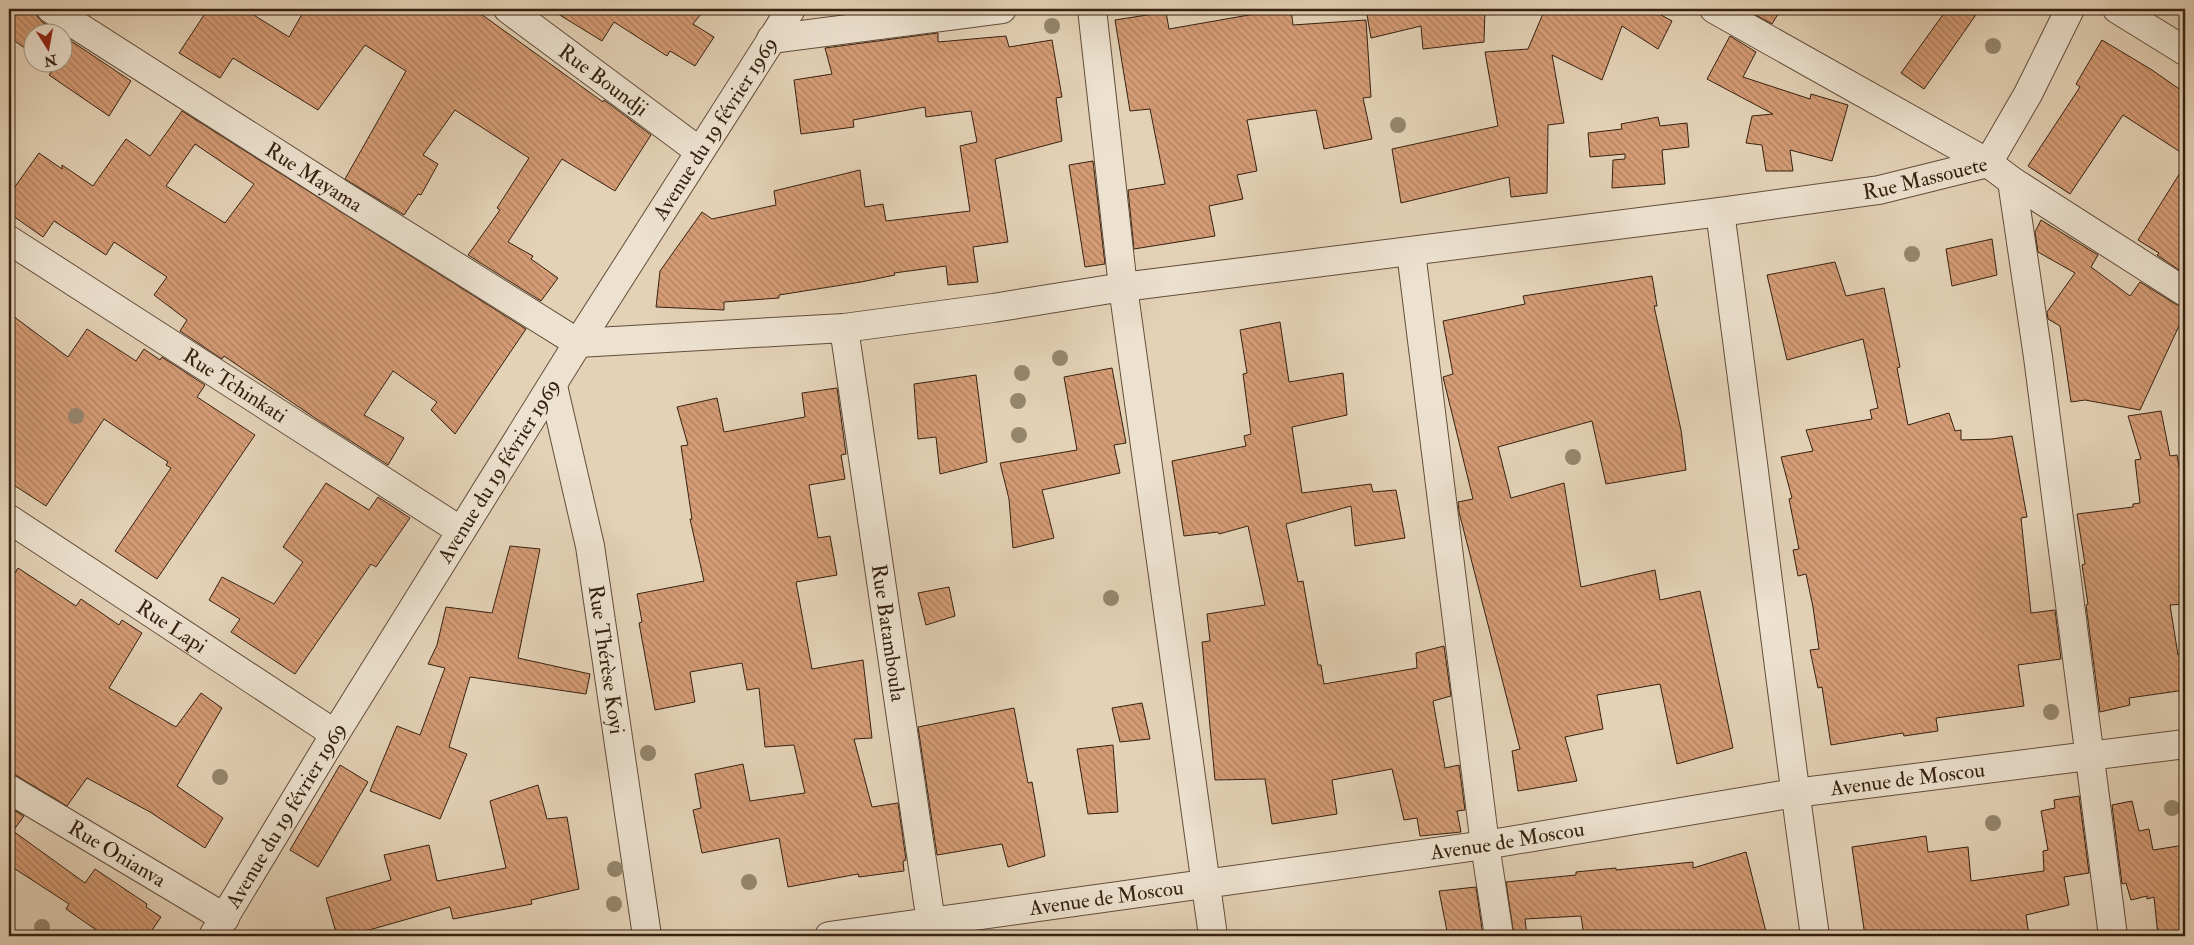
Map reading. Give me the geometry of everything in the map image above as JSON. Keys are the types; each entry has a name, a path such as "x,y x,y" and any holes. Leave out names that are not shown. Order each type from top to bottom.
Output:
{"street":[{"name":"Rue Mayama","path":"51,9 578,343"},
{"name":"Rue Boundji","path":"508,9 699,151"},
{"name":"Avenue du 19 février 1969","path":"219,927 335,734 578,343 791,9"},
{"path":"771,39 1002,9"},
{"path":"1092,9 1123,287 1213,936"},
{"path":"1714,9 1988,163 2012,181 2185,292"},
{"name":"Rue Massouete","path":"578,343 844,328 993,308 1123,287 1411,252 1879,190 1988,163 2028,94 2070,9"},
{"path":"2117,9 2185,51"},
{"path":"2012,181 2038,357 2113,936"},
{"path":"1720,212 1815,936"},
{"name":"Rue Tchinkati","path":"9,240 461,531"},
{"path":"1411,252 1485,845 1499,936"},
{"name":"Rue Batamboula","path":"844,328 932,930"},
{"name":"Rue Thérèse Koyi","path":"553,386 590,546 647,936"},
{"name":"Rue Lapi","path":"9,519 335,734"},
{"name":"Avenue de Moscou","path":"829,936 932,930 1206,884 1485,845 1795,793 2185,744"},
{"name":"Rue Onianva","path":"9,789 219,927"}],"building":[{"path":"9,9 35,9 37,16 42,22 22,22 22,46 9,37"},
{"path":"208,9 244,9 289,37 305,9 474,9 651,135 615,191 562,159 508,242 533,256 531,259 558,278 541,301 468,255 500,210 497,208 529,158 455,110 423,155 438,164 421,195 418,194 404,215 345,179 406,71 365,45 318,110 233,58 220,78 179,53"},
{"path":"550,9 705,9 693,24 714,37 695,66 670,51 667,56 614,22 602,41"},
{"path":"1291,9 1293,25 1366,20 1371,97 1363,98 1372,139 1324,149 1316,110 1247,120 1257,171 1237,175 1243,199 1209,206 1215,236 1134,249 1128,190 1165,184 1150,109 1130,111 1115,20 1166,12 1169,29"},
{"path":"1366,9 1485,9 1484,42 1423,49 1421,26 1371,38"},
{"path":"1545,9 1650,9 1672,21 1658,49 1622,26 1602,80 1552,55 1564,123 1548,125 1547,193 1511,197 1509,177 1401,203 1392,149 1498,126 1485,52 1528,49"},
{"path":"1745,9 1781,9 1772,24"},
{"path":"1947,9 1980,9 1924,89 1901,73"},
{"path":"938,33 938,42 1006,36 1009,47 1052,40 1062,97 1056,98 1062,141 995,159 1008,242 973,247 978,282 948,285 946,266 894,273 895,275 861,282 779,295 779,298 724,302 724,310 656,307 660,271 702,212 712,219 776,205 774,191 860,170 865,207 883,204 886,221 970,211 960,146 977,142 971,111 926,117 925,107 853,120 854,127 801,134 794,80 832,74 825,48"},
{"path":"1730,36 1756,52 1743,77 1810,99 1811,94 1848,105 1832,161 1790,150 1793,171 1766,171 1762,145 1746,143 1752,116 1773,114 1707,79"},
{"path":"2102,40 2152,70 2185,93 2185,155 2123,115 2070,194 2028,166 2080,87 2076,84"},
{"path":"72,42 131,81 109,116 49,75 51,72 72,72"},
{"path":"182,111 526,329 455,434 431,410 437,402 393,371 364,415 404,438 388,465 224,356 222,359 180,331 187,320 154,295 167,277 114,242 106,255 54,221 43,237 9,213 9,195 39,153 62,169 62,165 93,186 126,139 150,156","holes":["195,144 254,184 225,223 166,186"]},
{"path":"1658,117 1660,126 1687,123 1689,147 1662,150 1665,184 1612,188 1613,160 1625,159 1625,154 1590,157 1588,133 1622,129 1621,124"},
{"path":"1093,161 1105,264 1085,267 1069,165"},
{"path":"2185,165 2185,274 2157,255 2159,253 2138,240"},
{"path":"2041,220 2098,255 2091,267 2130,296 2140,282 2177,305 2185,307 2185,313 2140,410 2085,400 2071,402 2060,326 2048,319 2047,312 2075,273 2038,252 2035,232"},
{"path":"1992,239 1997,275 1952,286 1946,249"},
{"path":"1835,262 1846,296 1884,288 1900,367 1897,368 1908,425 1949,413 1955,431 1961,430 1961,440 2012,436 2027,517 2021,518 2031,613 2055,610 2061,659 2018,665 2024,706 1936,718 1938,731 1904,736 1903,733 1831,745 1822,687 1818,688 1810,650 1819,649 1813,607 1806,574 1798,576 1793,550 1799,549 1789,499 1792,498 1781,457 1813,451 1806,430 1872,419 1870,410 1878,408 1863,339 1787,360 1767,275"},
{"path":"1652,276 1657,306 1654,306 1681,430 1686,470 1606,484 1592,421 1498,447 1511,498 1564,483 1581,587 1655,570 1660,600 1700,591 1733,748 1677,764 1660,684 1597,695 1603,729 1565,737 1577,781 1518,791 1512,751 1520,749 1459,512 1458,502 1473,499 1443,377 1453,374 1443,321 1525,304 1523,296"},
{"path":"9,313 68,357 87,329 136,361 144,349 160,360 162,357 205,385 197,397 255,435 157,579 115,551 171,468 166,465 168,462 104,419 46,506 9,482"},
{"path":"1280,322 1289,382 1343,373 1347,415 1292,427 1302,493 1371,484 1373,492 1396,490 1405,538 1355,546 1351,506 1286,524 1298,582 1303,581 1318,665 1321,665 1324,684 1417,668 1416,653 1444,646 1451,696 1433,701 1445,768 1459,765 1465,810 1457,811 1461,832 1420,836 1417,818 1404,820 1392,769 1332,780 1337,814 1272,824 1265,779 1215,780 1202,642 1210,641 1207,614 1265,605 1248,526 1219,534 1218,532 1184,536 1172,461 1246,446 1244,436 1251,434 1243,374 1247,373 1240,330"},
{"path":"1112,368 1126,443 1114,445 1120,473 1042,490 1054,538 1013,548 1009,499 1000,463 1077,450 1064,377"},
{"path":"976,375 987,462 940,474 936,437 918,439 914,384"},
{"path":"837,388 846,454 841,455 845,479 809,485 818,538 830,536 837,575 796,582 812,669 863,660 872,738 854,739 872,807 898,803 906,860 903,861 904,871 859,877 858,874 788,887 779,838 702,853 693,810 701,808 695,774 743,764 750,801 805,793 794,745 765,747 759,688 747,690 742,663 690,672 695,702 655,710 639,623 642,622 637,594 704,581 690,519 692,519 681,446 688,445 677,407 717,398 724,432 805,417 802,393"},
{"path":"2161,411 2170,456 2177,455 2184,495 2179,495 2185,517 2185,604 2170,605 2178,655 2185,654 2185,690 2129,698 2130,705 2100,712 2086,605 2088,604 2082,565 2085,564 2077,514 2133,507 2133,504 2140,503 2135,460 2141,459 2128,416"},
{"path":"326,483 369,510 378,497 410,518 376,567 371,564 295,674 231,632 240,619 209,600 222,577 274,604 303,562 283,547"},
{"path":"510,546 540,549 518,658 590,674 586,694 470,677 449,747 467,754 440,819 370,791 397,726 420,735 445,668 428,664 437,645 446,607 492,613"},
{"path":"18,568 76,606 81,599 119,625 122,620 142,633 109,688 176,727 201,693 222,708 177,786 223,818 205,848 150,812 87,778 67,806 9,773 9,583"},
{"path":"949,587 955,616 926,625 918,593"},
{"path":"1142,703 1150,739 1120,742 1112,708"},
{"path":"1014,708 1028,783 1032,782 1045,856 1008,867 1002,844 937,855 918,727"},
{"path":"1113,745 1118,812 1088,814 1077,749"},
{"path":"340,765 368,782 318,867 290,850"},
{"path":"538,785 547,819 567,817 579,889 531,900 532,904 453,919 450,907 348,936 337,936 326,898 391,880 384,855 429,845 437,881 506,868 490,801"},
{"path":"2079,796 2089,873 2064,877 2069,905 2026,915 2029,936 1865,936 1852,847 1926,836 1928,852 1968,847 1971,881 2044,871 2043,851 2048,850 2041,811 2055,808 2054,800"},
{"path":"2132,801 2139,831 2149,829 2153,850 2185,845 2184,936 2158,936 2154,897 2147,899 2147,896 2131,900 2126,883 2122,884 2112,805"},
{"path":"9,807 24,816 13,831 85,883 95,869 147,904 146,907 161,917 148,936 105,936 66,909 69,904 9,865"},
{"path":"1746,852 1767,936 1584,936 1581,916 1525,919 1527,936 1514,936 1506,882 1576,875 1576,872 1693,862 1693,868"},
{"path":"1476,887 1483,936 1448,936 1439,891"}]}
